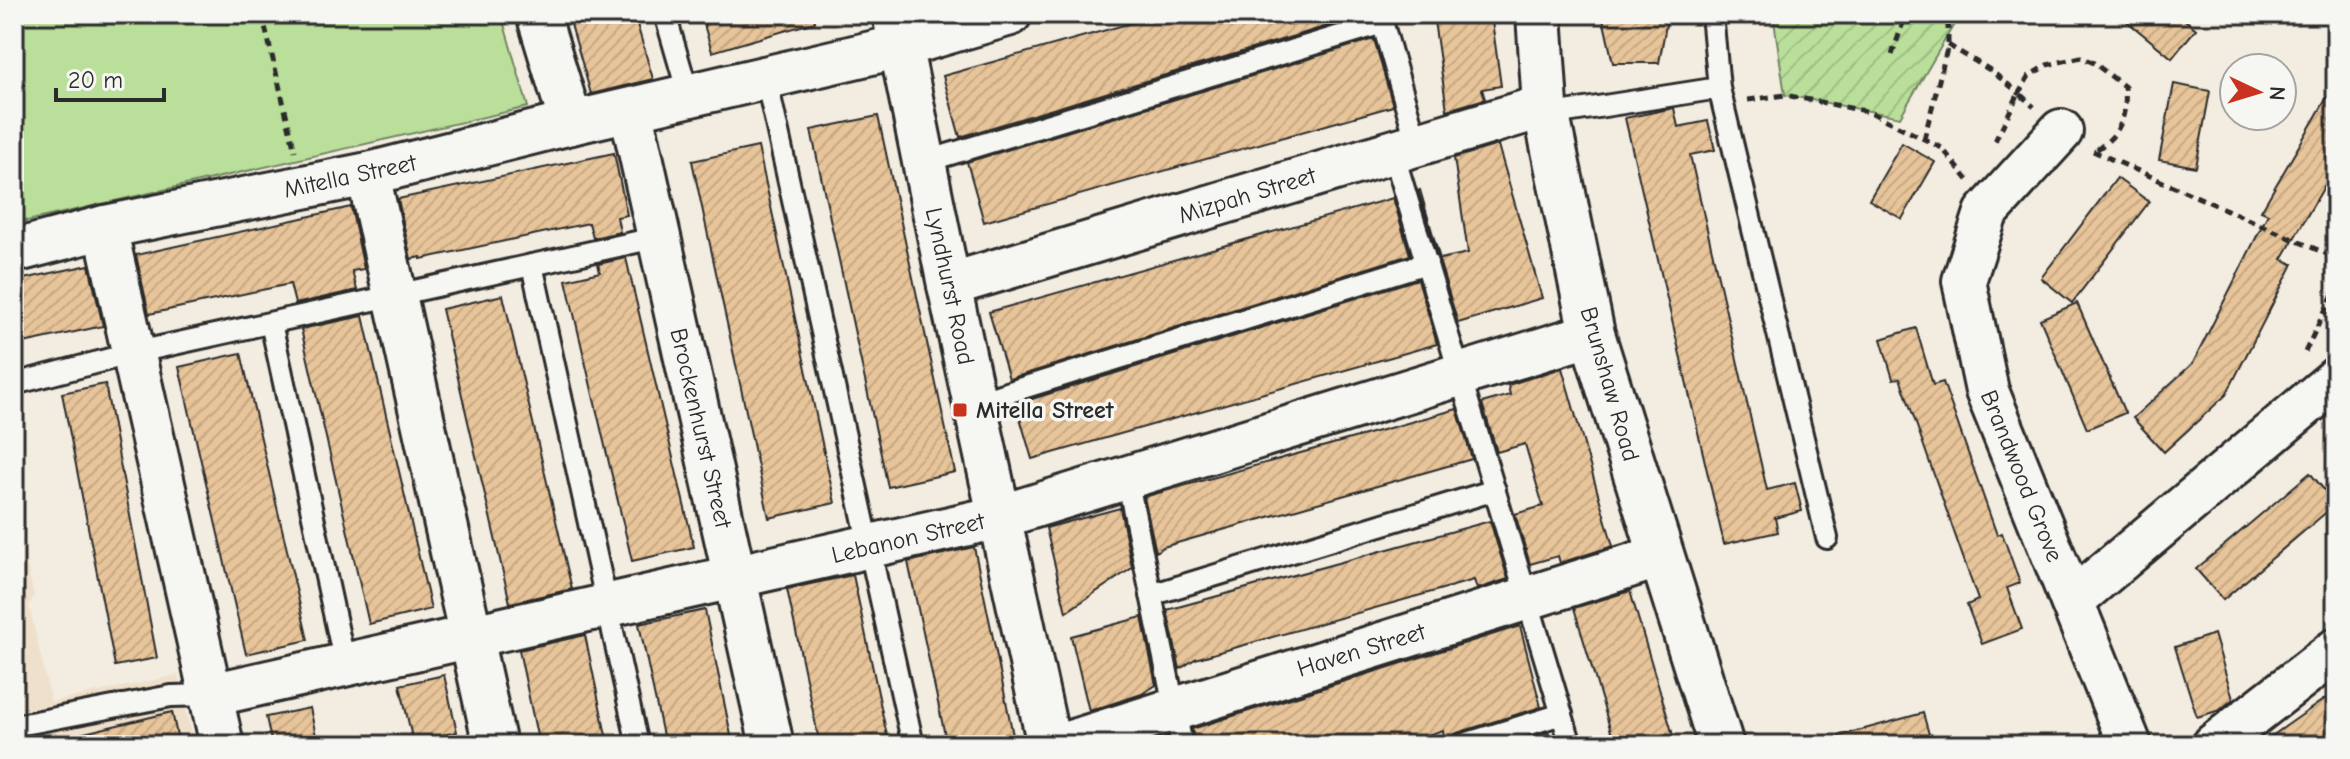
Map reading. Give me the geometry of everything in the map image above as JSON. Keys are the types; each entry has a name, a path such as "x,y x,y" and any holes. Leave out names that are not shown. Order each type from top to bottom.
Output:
{"street":[{"path":"538,14 571,123"},
{"name":"Mitella Street","path":"14,251 105,227 368,174 766,78 898,30 1010,14"},
{"name":"Brunshaw Road","path":"1539,14 1546,110 1592,334 1721,745"},
{"name":"Lyndhurst Road","path":"898,30 949,285 1049,745"},
{"name":"Mizpah Street","path":"949,285 1405,148 1546,110"},
{"name":"Brockenhurst Street","path":"631,111 772,745"},
{"name":"Brandwood Grove","path":"2078,142 1986,213 1964,281 1987,391 2130,745"},
{"path":"368,174 495,745"},
{"path":"105,227 222,745"},
{"name":"Lebanon Street","path":"211,695 999,517 1592,334"},
{"path":"2072,601 2336,379"},
{"name":"Haven Street","path":"1061,745 1178,727 1528,598 1661,556"},
{"path":"2214,745 2336,650"}],"lane":[{"path":"665,14 689,97"},
{"path":"1712,14 1719,88 1827,538"},
{"path":"924,162 1381,19 1427,263 1571,745"},
{"path":"766,78 913,745"},
{"path":"1546,110 1719,88"},
{"path":"14,384 133,353 659,237"},
{"path":"974,403 1427,263"},
{"path":"532,265 638,745"},
{"path":"271,323 345,664"},
{"path":"1127,478 1178,727"},
{"path":"1151,595 1495,490"},
{"path":"14,726 171,696 211,695"},
{"path":"1461,745 1562,714"}],"path":[{"path":"262,14 304,187"},
{"path":"1892,55 1906,14"},
{"path":"1924,139 1948,45 1948,14"},
{"path":"2258,14 2336,16"},
{"path":"1948,45 1990,70 2019,93 2029,76 2047,65 2081,57 2094,63 2125,87 2123,123 2109,142 2078,142"}],"shaded area":[{"path":"14,508 34,596 29,605 51,702 178,675 194,745 14,745"}],"green space":[{"path":"14,14 501,14 528,107 14,224"},
{"path":"1773,14 1960,14 1900,117 1785,95"}],"building":[{"path":"568,14 634,14 653,79 591,94"},
{"path":"701,14 814,14 815,22 712,52"},
{"path":"1163,14 1367,14 960,137 943,76"},
{"path":"1433,14 1491,14 1501,86 1482,89 1485,99 1447,110"},
{"path":"1602,14 1668,14 1659,63 1613,63"},
{"path":"2118,14 2178,14 2196,29 2172,58"},
{"path":"1374,39 1393,106 984,222 967,162"},
{"path":"2336,82 2336,166 2282,259 2293,264 2226,395 2164,452 2133,418 2193,363 2268,214 2261,211"},
{"path":"2174,84 2210,91 2196,167 2159,160"},
{"path":"1674,108 1678,127 1708,121 1715,150 1690,155 1767,490 1795,483 1802,511 1775,518 1778,532 1724,544 1625,118"},
{"path":"878,116 955,472 888,487 811,130"},
{"path":"1902,143 1935,162 1902,219 1869,200"},
{"path":"1498,145 1542,298 1458,323 1418,191 1440,259 1468,253 1454,158"},
{"path":"758,147 835,503 769,518 692,161"},
{"path":"614,153 627,215 617,217 620,232 593,238 589,223 411,259 398,199"},
{"path":"2117,178 2149,202 2072,303 2041,278"},
{"path":"1393,198 1410,255 1009,379 989,312"},
{"path":"351,207 364,269 352,271 357,290 295,304 290,284 149,314 136,255"},
{"path":"626,258 694,547 632,561 566,280 600,272 598,264"},
{"path":"89,265 103,326 14,345 14,281"},
{"path":"1418,279 1437,344 1032,459 1016,404"},
{"path":"503,295 572,589 510,603 442,309"},
{"path":"2077,303 2125,413 2087,429 2040,319"},
{"path":"363,316 431,609 369,624 301,329"},
{"path":"1916,328 1933,385 1943,382 1997,535 2002,533 2020,583 2007,588 2022,629 1982,644 1967,605 1978,600 1900,378 1893,379 1881,339"},
{"path":"241,353 308,640 246,654 179,367"},
{"path":"1562,368 1613,546 1560,563 1558,556 1530,564 1515,514 1543,506 1525,444 1497,452 1482,403 1510,395 1508,385"},
{"path":"105,384 157,658 115,666 62,393"},
{"path":"1457,409 1472,459 1163,547 1156,552 1144,497"},
{"path":"2310,473 2336,504 2223,600 2196,569"},
{"path":"1120,508 1132,568 1066,612 1046,528"},
{"path":"1490,521 1508,579 1477,589 1474,580 1195,659 1180,669 1167,610"},
{"path":"974,547 1015,745 947,745 908,562"},
{"path":"853,575 889,745 820,745 787,589"},
{"path":"1630,591 1676,745 1615,745 1574,608"},
{"path":"705,610 733,745 665,745 639,624"},
{"path":"1142,617 1156,685 1142,694 1089,711 1071,636"},
{"path":"1520,626 1541,707 1457,733 1448,745 1445,745 1443,730 1397,745 1195,745 1192,729"},
{"path":"2214,634 2233,699 2220,710 2197,717 2175,647"},
{"path":"585,635 608,745 539,745 519,650"},
{"path":"444,675 457,732 413,742 400,685"},
{"path":"2336,691 2336,745 2259,745"},
{"path":"310,708 318,745 272,745 266,717"},
{"path":"172,712 179,745 82,745 80,734"},
{"path":"1923,713 1932,745 1840,745 1839,736"},
{"path":"1548,732 1551,745 1505,745"}],"place":[{"name":"Mitella Street","path":"960,410"}]}
